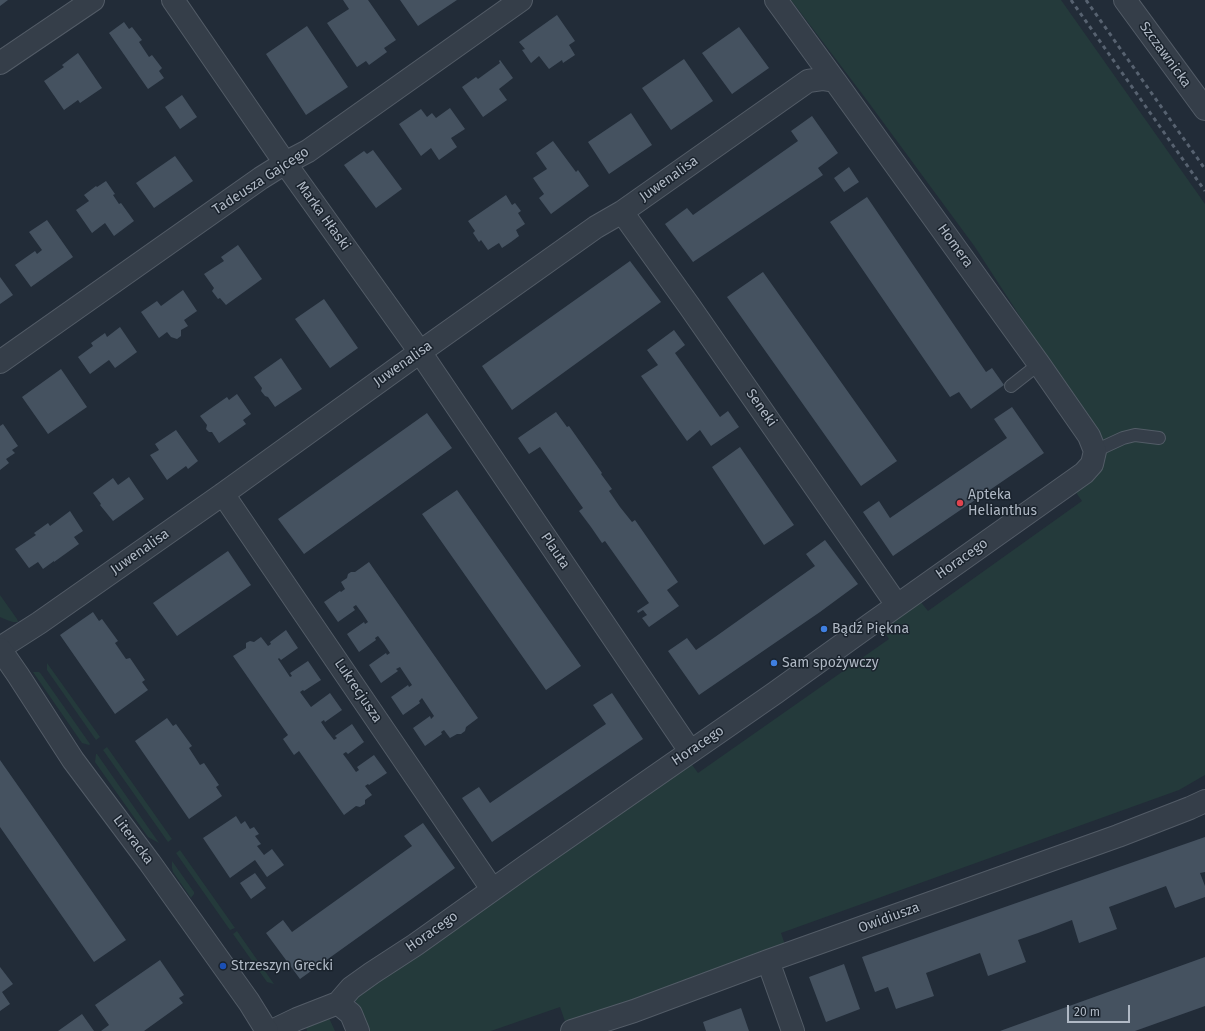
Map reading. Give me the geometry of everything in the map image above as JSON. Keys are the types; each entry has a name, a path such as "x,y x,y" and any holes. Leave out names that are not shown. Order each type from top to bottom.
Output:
{"street":[{"path":"0,63 93,0"},
{"name":"Marka Hłaski","path":"173,0 285,163 420,352"},
{"name":"Tadeusza Gajcego","path":"0,362 261,178 308,151 521,0"},
{"name":"Homera","path":"776,0 1039,364 1092,444"},
{"name":"Szczawnicka","path":"1125,0 1205,109"},
{"name":"Juwenalisa","path":"0,649 223,494 596,227 622,212 808,81 822,79 835,81"},
{"name":"Seneki","path":"622,212 704,326 897,605"},
{"name":"Plauta","path":"420,352 690,751"},
{"name":"Horacego","path":"272,1031 297,1019 338,1003 351,988 415,945 492,889 775,693 1084,473 1092,464 1092,444"},
{"name":"Lukrecjusza","path":"223,494 492,889"},
{"name":"Literacka","path":"0,649 73,760 150,863 249,1002 267,1031"},
{"name":"Owidiusza","path":"572,1031 634,1011 768,961 1103,841 1205,801"},
{"path":"768,961 793,1031"},
{"path":"338,1003 351,1014 358,1031"}],"lane":[{"path":"1011,386 1039,364"},
{"path":"1092,444 1135,435 1159,438"}],"green space":[{"path":"791,0 1061,0 1205,204 1205,775 1179,790 781,933 786,948 567,1027 560,1007 491,1031 370,1031 355,1000 358,996 690,762 698,773 889,639 882,628 920,601 928,611 1082,501 1075,491 1100,440 975,247"},
{"path":"0,595 18,622 13,622 0,617"},
{"path":"47,663 100,737 96,740 47,670"},
{"path":"33,672 39,672 41,674 90,744 89,745 82,743"},
{"path":"107,747 172,839 168,842 103,750"},
{"path":"96,754 159,843 148,837 95,762"},
{"path":"180,850 235,928 230,930 176,853"},
{"path":"172,861 194,892 191,898 173,872"},
{"path":"237,931 274,984 267,982 233,934"},
{"path":"324,1018 329,1018 335,1031 307,1031 306,1027"}],"building":[{"path":"0,0 8,0 0,6"},
{"path":"343,0 368,0 396,40 384,48 387,52 369,65 366,61 357,67 327,23 349,9"},
{"path":"400,0 457,0 418,26"},
{"path":"557,15 575,41 569,45 575,55 563,63 562,60 549,69 539,56 531,63 522,50 525,49 519,42"},
{"path":"124,22 129,29 132,27 142,40 139,42 149,57 152,55 162,68 159,71 164,78 148,89 109,33"},
{"path":"307,26 348,87 306,115 266,54"},
{"path":"739,27 769,68 732,94 702,53"},
{"path":"78,53 102,88 80,103 78,100 64,110 44,81 64,67 62,65"},
{"path":"684,59 713,101 671,130 642,88"},
{"path":"500,60 513,78 499,89 507,100 483,117 462,87 476,77 478,79 500,63"},
{"path":"182,95 197,117 180,129 165,107"},
{"path":"450,108 465,129 451,138 457,147 439,160 431,148 421,156 399,124 421,109 427,117 432,113 436,118"},
{"path":"631,113 652,145 609,174 588,142"},
{"path":"812,116 838,153 818,168 823,175 693,262 665,224 687,208 693,215 798,141 791,131"},
{"path":"553,141 576,172 578,170 589,186 551,214 539,198 544,194 533,178 547,169 536,153"},
{"path":"373,150 402,189 376,208 344,165 364,151 367,154"},
{"path":"175,156 193,181 154,208 136,183"},
{"path":"849,167 859,182 844,192 834,178"},
{"path":"106,181 115,194 113,195 119,204 121,203 134,221 114,236 105,223 92,233 76,210 89,201 84,195"},
{"path":"506,195 512,205 515,203 521,211 518,213 525,224 516,230 519,236 511,242 502,248 499,243 488,250 481,240 479,242 473,233 475,231 468,221"},
{"path":"867,197 986,372 992,368 1004,385 971,409 959,392 950,397 830,222"},
{"path":"47,220 73,257 31,287 15,265 35,251 37,254 42,250 29,232"},
{"path":"238,245 262,279 226,305 220,298 218,299 212,291 214,288 204,274 224,261 221,257"},
{"path":"630,261 661,302 512,410 482,366"},
{"path":"763,272 897,461 861,486 727,297"},
{"path":"0,277 13,295 0,304"},
{"path":"183,290 197,311 184,320 188,326 181,330 181,336 177,339 171,337 167,332 159,338 141,312 157,301 161,306"},
{"path":"324,299 358,348 330,368 295,319"},
{"path":"120,327 137,352 115,368 109,360 90,374 78,357 93,346 91,343 105,333 107,337"},
{"path":"674,330 685,345 675,353 720,417 728,411 739,427 711,446 700,430 687,441 641,376 658,365 647,350"},
{"path":"281,358 302,389 275,407 268,397 261,391 262,388 254,377"},
{"path":"61,369 87,407 48,434 22,397"},
{"path":"237,394 251,414 243,420 246,424 219,443 212,432 209,432 206,429 207,425 200,416 227,397 229,400"},
{"path":"1012,407 1044,453 893,556 863,512 879,501 890,518 1007,438 994,419"},
{"path":"556,412 567,427 569,426 602,473 601,474 612,489 609,491 620,507 632,522 635,520 678,582 667,590 679,606 649,627 642,618 647,615 643,610 638,613 637,611 649,603 605,541 602,543 579,511 583,508 540,447 529,454 518,438"},
{"path":"427,413 452,448 304,554 278,519"},
{"path":"3,424 18,446 12,450 15,453 6,459 9,463 0,470 0,426"},
{"path":"176,430 198,461 188,469 186,466 167,480 150,455 159,450 155,444"},
{"path":"740,447 794,525 764,545 712,467"},
{"path":"129,477 144,499 113,521 100,505 101,504 93,493 113,478 118,485"},
{"path":"457,490 581,666 546,690 422,514"},
{"path":"70,511 83,531 74,537 79,544 43,569 38,562 29,568 15,549 36,535 34,533 48,523 50,526"},
{"path":"825,540 858,584 820,612 699,695 668,651 687,638 696,650 715,637 815,566 806,554"},
{"path":"228,551 251,585 177,636 153,603"},
{"path":"369,562 478,718 466,727 465,731 461,734 457,734 450,738 444,730 441,732 442,734 425,746 413,728 430,716 431,719 434,716 422,698 419,701 420,703 403,715 391,697 408,685 409,687 412,685 400,667 396,669 398,671 381,683 369,665 386,653 387,655 390,653 384,644 378,636 375,638 376,640 359,652 347,634 364,622 365,624 368,622 362,613 356,605 353,607 355,610 338,622 324,602 345,589 341,582 347,578 348,574 355,572"},
{"path":"93,612 99,621 102,619 118,641 115,643 126,659 130,658 145,680 142,682 148,690 115,714 60,635"},
{"path":"286,630 298,648 281,660 279,658 278,659 290,677 292,676 290,673 308,661 321,680 300,692 311,707 330,693 342,710 325,722 324,720 321,722 327,731 334,740 337,738 335,736 352,724 364,742 348,754 346,752 343,754 356,772 359,770 357,767 374,755 387,773 365,786 372,795 365,800 365,804 360,807 356,806 344,815 299,751 294,755 283,739 288,735 233,656 246,648 246,643 250,641 254,642 261,637 268,646 271,644 270,642"},
{"path":"612,693 643,739 492,842 462,798 479,787 490,803 606,724 593,705"},
{"path":"167,718 173,726 176,724 192,746 189,748 200,765 204,763 219,785 216,787 222,796 189,819 135,741"},
{"path":"0,760 126,940 94,962 0,827"},
{"path":"236,816 241,824 245,821 250,829 254,827 259,834 255,836 261,844 257,846 264,855 272,849 284,865 267,877 255,860 230,878 203,838"},
{"path":"423,823 455,868 300,979 266,933 283,920 292,932 412,846 404,836"},
{"path":"1205,837 1205,872 1200,873 1205,886 1205,897 1175,908 1166,886 1109,907 1117,929 1079,943 1072,920 1018,940 1026,962 988,976 980,953 926,973 934,996 896,1009 888,987 875,992 862,957"},
{"path":"255,873 266,888 251,899 240,883"},
{"path":"1205,957 1205,1006 1135,1031 1000,1031"},
{"path":"160,960 184,995 179,998 183,1003 144,1031 101,1031 109,1025 95,1005"},
{"path":"844,964 860,1009 826,1022 809,977"},
{"path":"0,967 13,984 2,992 10,1004 0,1011"},
{"path":"741,1008 749,1031 706,1031 703,1022"},
{"path":"82,1014 94,1031 58,1031"}],"railway":[{"path":"1071,0 1205,191"},
{"path":"1086,0 1205,169"}],"place":[{"name":"Apteka Helianthus","path":"960,503"},
{"name":"Bądź Piękna","path":"824,629"},
{"name":"Sam spożywczy","path":"774,663"},
{"name":"Strzeszyn Grecki","path":"223,966"}]}
